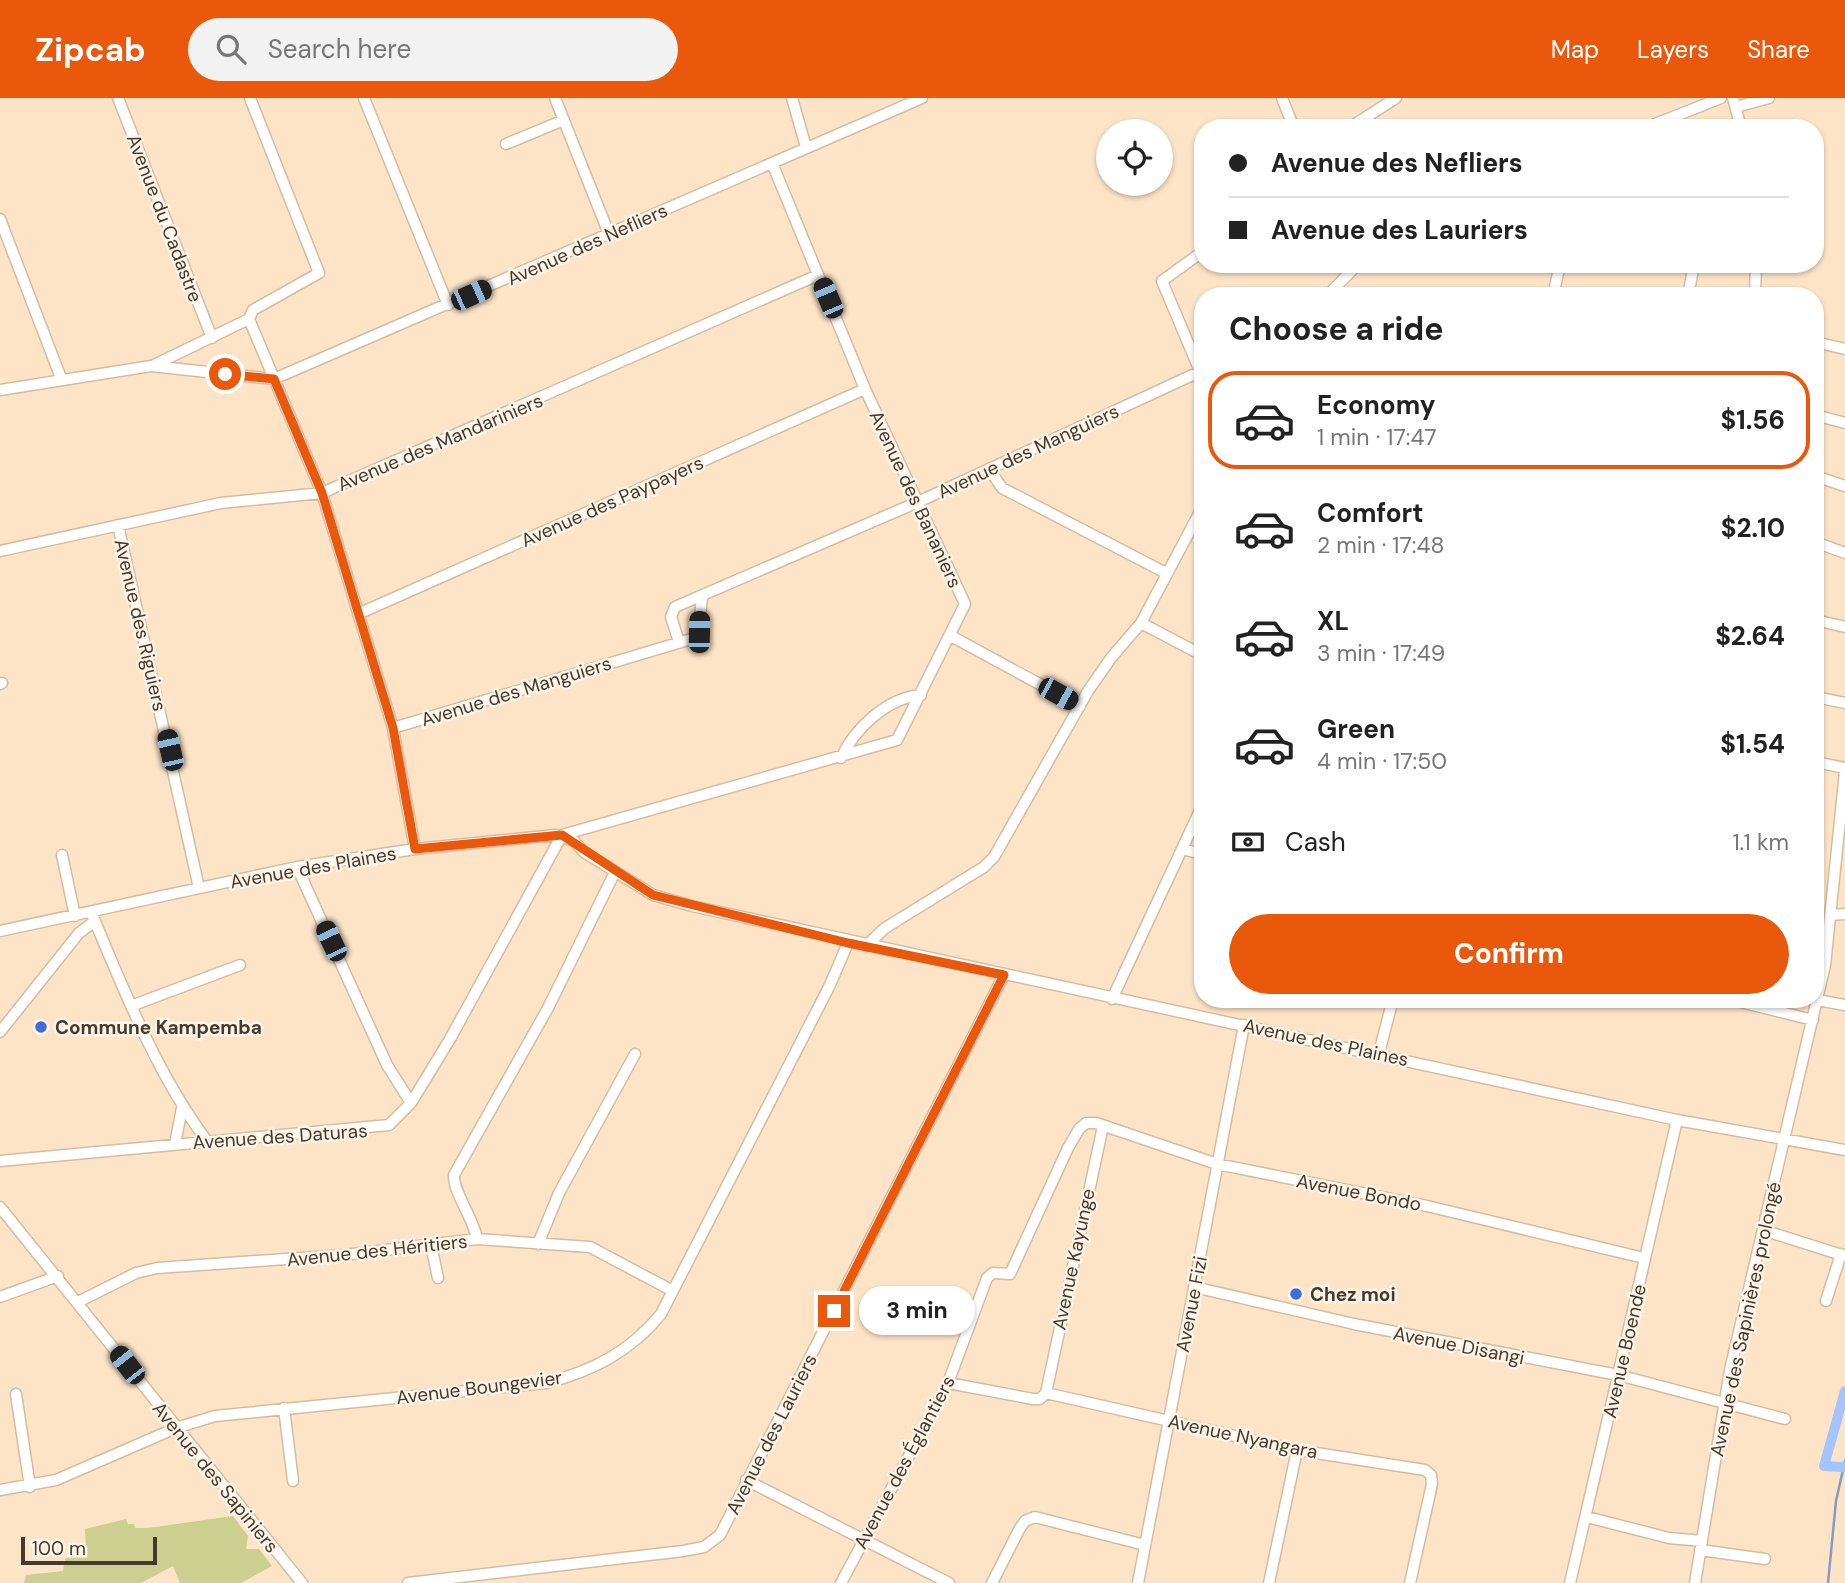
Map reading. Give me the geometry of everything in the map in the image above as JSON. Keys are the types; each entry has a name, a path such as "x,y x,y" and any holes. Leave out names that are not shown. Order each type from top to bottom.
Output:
{"street":[{"name":"Avenue du Cadastre","path":"118,98 212,338"},
{"path":"151,366 249,318 253,310 316,277 319,272 250,98"},
{"path":"364,98 448,305"},
{"path":"555,98 610,234"},
{"path":"792,98 806,147"},
{"name":"Avenue des Nefliers","path":"0,390 151,366 274,379 922,98"},
{"path":"1282,98 1290,119"},
{"path":"1363,119 1396,98"},
{"path":"1667,119 1721,98"},
{"path":"1735,102 1769,98"},
{"path":"506,144 564,120"},
{"name":"Avenue des Bananiers","path":"562,835 897,740 965,604 865,388 772,163"},
{"path":"0,219 61,379"},
{"path":"1194,258 1162,281 1194,357"},
{"path":"1336,287 1350,273"},
{"name":"Avenue des Mandariniers","path":"0,551 221,503 322,493 818,275"},
{"path":"249,318 322,493 393,728 415,849"},
{"path":"1824,344 1845,349"},
{"name":"Avenue des Manguiers","path":"679,642 672,612 1194,377"},
{"name":"Avenue des Paypayers","path":"358,614 865,388"},
{"path":"1824,417 1845,423"},
{"path":"989,469 1002,488 1166,573"},
{"path":"1824,479 1845,486"},
{"path":"866,946 885,928 989,862 1080,706 1111,659 1142,624 1194,522"},
{"name":"Avenue des Riguiers","path":"118,525 200,888"},
{"path":"1824,545 1845,553"},
{"name":"Avenue des Manguiers","path":"393,728 698,635 702,597"},
{"path":"1824,622 1845,627"},
{"path":"1142,624 1194,651"},
{"path":"951,636 1080,706"},
{"path":"841,758 855,733 900,698 921,695"},
{"path":"1824,699 1845,703"},
{"path":"1824,764 1845,770"},
{"name":"Avenue des Sapinières prolongé","path":"1824,954 1843,811 1845,770"},
{"path":"1112,999 1194,823"},
{"name":"Avenue des Plaines","path":"0,928 75,916 93,917 200,888 298,867 415,849 562,835 653,895 848,943 1379,1053 1677,1120 1845,1150"},
{"name":"Avenue des Daturas","path":"0,1161 377,1128 398,1119 411,1103 562,835"},
{"path":"1182,849 1194,852"},
{"path":"62,855 75,916"},
{"path":"298,867 387,1065 411,1103"},
{"path":"477,1239 475,1225 455,1183 454,1175 548,1008 615,872"},
{"path":"1830,915 1845,914"},
{"path":"0,1032 93,917 131,1006 182,1108 207,1141"},
{"name":"Avenue Boungevier","path":"0,1490 30,1487 82,1470 176,1428 215,1416 546,1383 568,1378 631,1346 661,1314 829,987 848,943"},
{"path":"131,1006 240,965"},
{"name":"Avenue des Lauriers","path":"408,1583 704,1547 720,1535 1004,975"},
{"path":"1824,1001 1845,1005"},
{"path":"1379,1053 1391,1008"},
{"path":"1764,1008 1813,1020"},
{"name":"Avenue des Sapinières prolongé","path":"1695,1583 1725,1401 1783,1138 1815,1008"},
{"name":"Avenue Fizi","path":"1138,1583 1244,1025"},
{"path":"538,1244 559,1193 635,1054"},
{"path":"175,1144 182,1108"},
{"name":"Avenue Boende","path":"1570,1583 1677,1120"},
{"name":"Avenue Bondo","path":"1079,1129 1091,1122 1217,1164 1427,1206 1644,1258"},
{"name":"Avenue Kayunge","path":"1046,1393 1103,1126"},
{"name":"Avenue des Églantiers","path":"841,1583 948,1383 987,1278 993,1273 1010,1274 1045,1194 1079,1129"},
{"name":"Avenue des Sapiniers","path":"0,1208 58,1276 176,1428 302,1583"},
{"path":"1763,1230 1843,1255 1826,1301"},
{"name":"Avenue des Héritiers","path":"78,1303 116,1282 156,1268 301,1259 477,1239 580,1245 599,1250 673,1291"},
{"path":"431,1245 438,1278"},
{"path":"0,1297 58,1276"},
{"name":"Avenue Disangi","path":"1194,1287 1354,1324 1618,1376 1725,1401 1786,1419"},
{"name":"Avenue Nyangara","path":"948,1383 1033,1399 1040,1399 1046,1393 1297,1450 1421,1469 1431,1475 1432,1484 1410,1583"},
{"path":"16,1394 30,1487"},
{"path":"284,1408 293,1481"},
{"path":"1269,1583 1297,1450"},
{"path":"746,1480 949,1583"},
{"path":"992,1583 1020,1528 1029,1518 1035,1517 1145,1545"},
{"path":"1587,1517 1765,1559"}],"green space":[{"path":"233,1516 248,1536 246,1549 259,1549 272,1566 241,1583 180,1583 173,1566 141,1583 24,1583 26,1575 63,1571 65,1559 86,1548 85,1529 126,1519 128,1524 134,1524 135,1528 148,1528"}],"waterway":[{"path":"1843,1467 1824,1466 1845,1391"},
{"path":"1828,1583 1836,1501 1845,1461"}],"place":[{"name":"Commune Kampemba","path":"41,1027"},
{"name":"Chez moi","path":"1296,1294"}],"route":[{"path":"225,374 274,379 322,493 393,728 415,849 562,835 653,895 848,943 1004,975 834,1311"}]}
